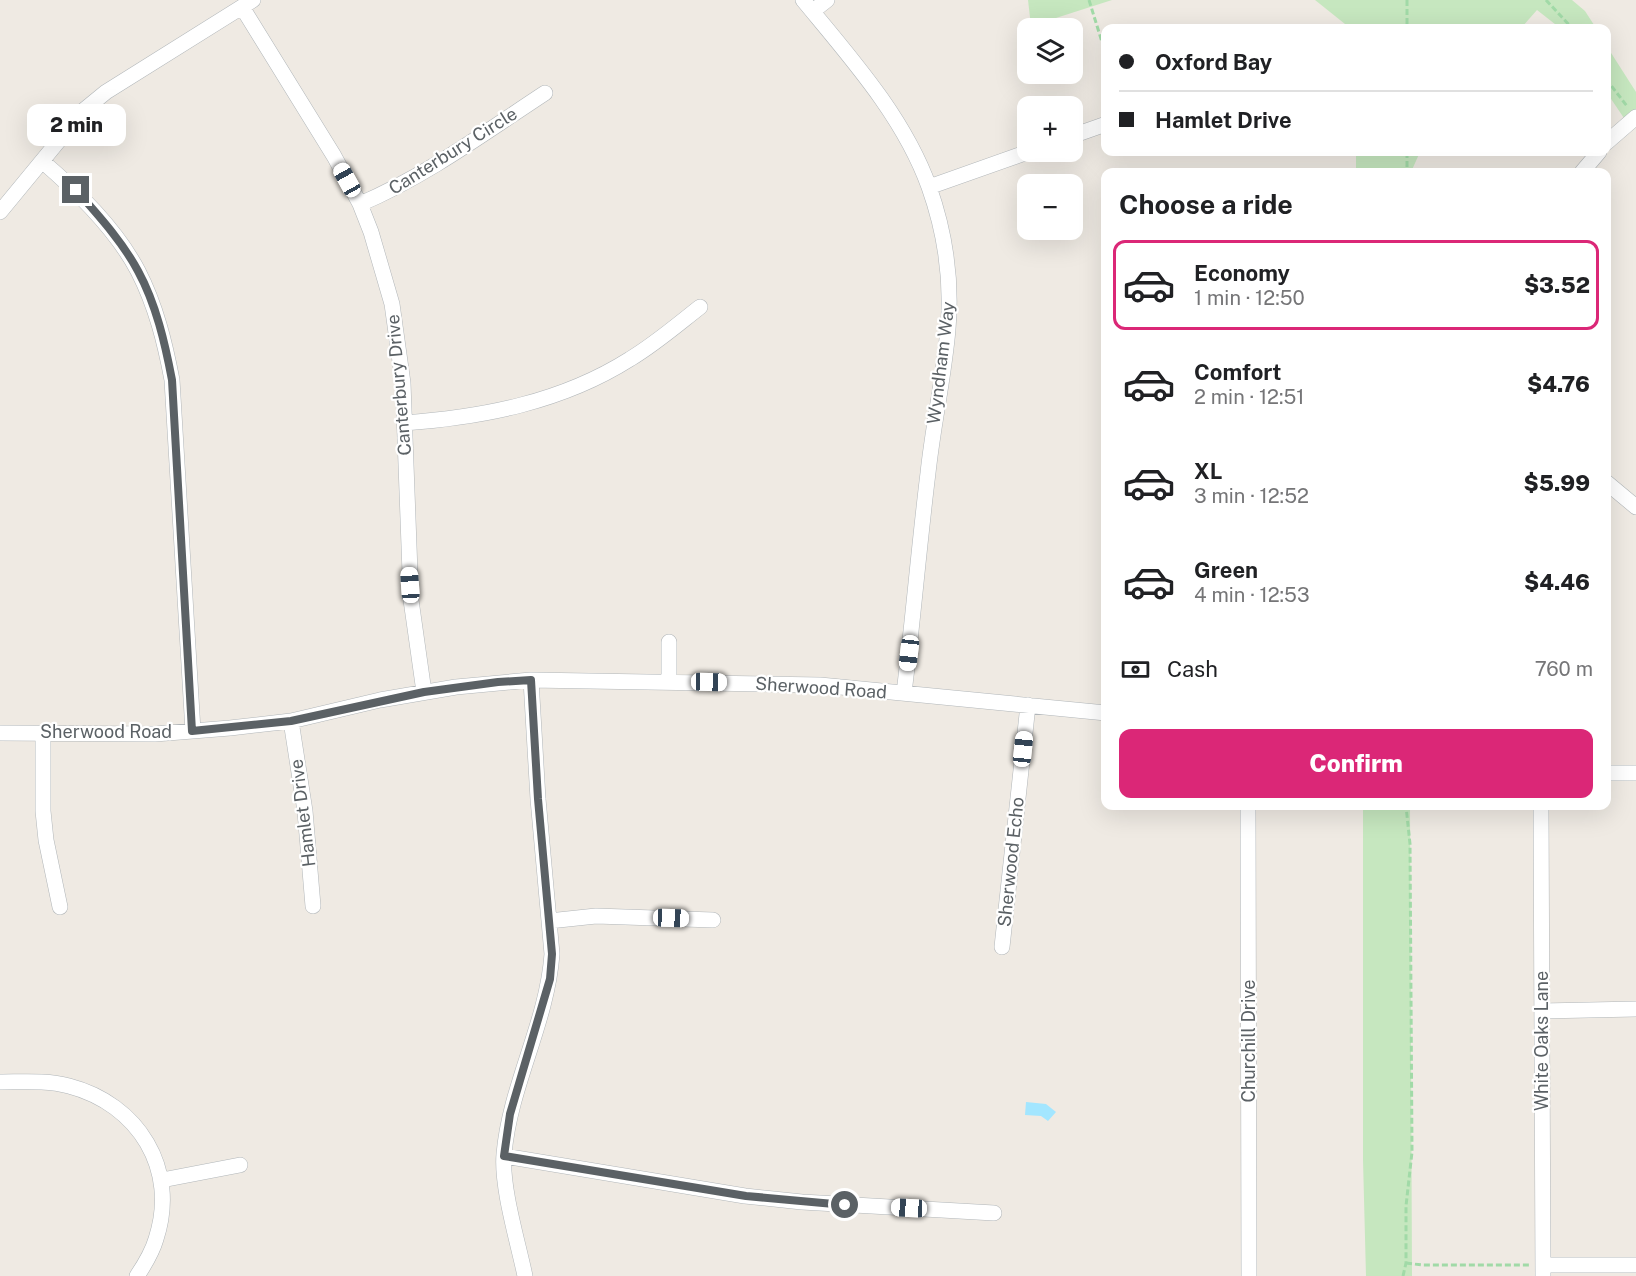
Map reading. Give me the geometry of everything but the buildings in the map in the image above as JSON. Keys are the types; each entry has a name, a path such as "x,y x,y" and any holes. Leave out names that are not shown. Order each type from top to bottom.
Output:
{"street":[{"path":"808,6 827,0"},
{"path":"0,212 84,110 106,92 247,4"},
{"name":"Canterbury Drive","path":"247,4 360,204 371,232 392,304 403,383 409,571 424,692"},
{"name":"Wyndham Way","path":"808,6 900,125 929,187 941,225 949,296 948,329 927,474 919,572 904,693"},
{"name":"Canterbury Circle","path":"360,204 431,169 544,93"},
{"path":"1611,139 1636,117"},
{"path":"1083,132 1101,126"},
{"path":"929,187 1017,156"},
{"path":"1585,168 1596,156"},
{"path":"42,161 76,190 99,216 138,270 164,342 172,380 192,731"},
{"path":"404,423 480,415 523,406 560,393 592,380 630,360 700,307"},
{"path":"1611,488 1636,507"},
{"path":"669,642 669,682"},
{"path":"525,1276 507,1192 504,1156 510,1114 550,979 552,954 538,799 531,680"},
{"name":"Sherwood Road","path":"0,733 155,734 192,731 291,721 424,692 531,680 820,685 1101,712"},
{"name":"Sherwood Echo","path":"1002,947 1028,705"},
{"name":"Hamlet Drive","path":"291,721 305,811 313,906"},
{"path":"43,733 43,811 46,840 60,907"},
{"path":"1611,773 1636,773"},
{"name":"Churchill Drive","path":"1248,810 1249,1276"},
{"name":"White Oaks Lane","path":"1541,810 1543,1271"},
{"path":"549,921 596,916 713,920"},
{"path":"1542,1011 1636,1009"},
{"path":"0,1082 47,1082 67,1085 88,1092 109,1102 141,1132 153,1153 162,1180 163,1200 157,1239 150,1256 137,1276"},
{"path":"504,1156 746,1196 802,1202 994,1213"},
{"path":"162,1180 240,1165"},
{"path":"1543,1271 1636,1265"}],"path":[{"path":"1089,0 1101,39"},
{"path":"1407,0 1407,24"},
{"path":"1546,0 1568,24"},
{"path":"1611,85 1636,117"},
{"path":"1402,1276 1406,1263 1406,1206 1411,1171 1412,1140 1410,844 1406,810"},
{"path":"1406,1263 1543,1271"}],"green space":[{"path":"1028,0 1112,0 1056,18 1030,18"},
{"path":"1315,0 1572,0 1585,11 1593,24 1555,24 1537,10 1525,24 1345,24"},
{"path":"1611,53 1636,92 1636,117 1628,124 1611,99"},
{"path":"1356,156 1418,156 1413,168 1356,168"},
{"path":"1363,810 1410,810 1412,1276 1366,1276 1363,1160"}],"water":[{"path":"1026,1102 1046,1104 1056,1112 1048,1121 1041,1116 1025,1115"}],"route":[{"path":"76,190 99,216 138,270 164,342 172,380 192,731 291,721 424,692 531,680 538,799 552,954 545,1000 510,1114 504,1156 746,1196 845,1205"}]}
